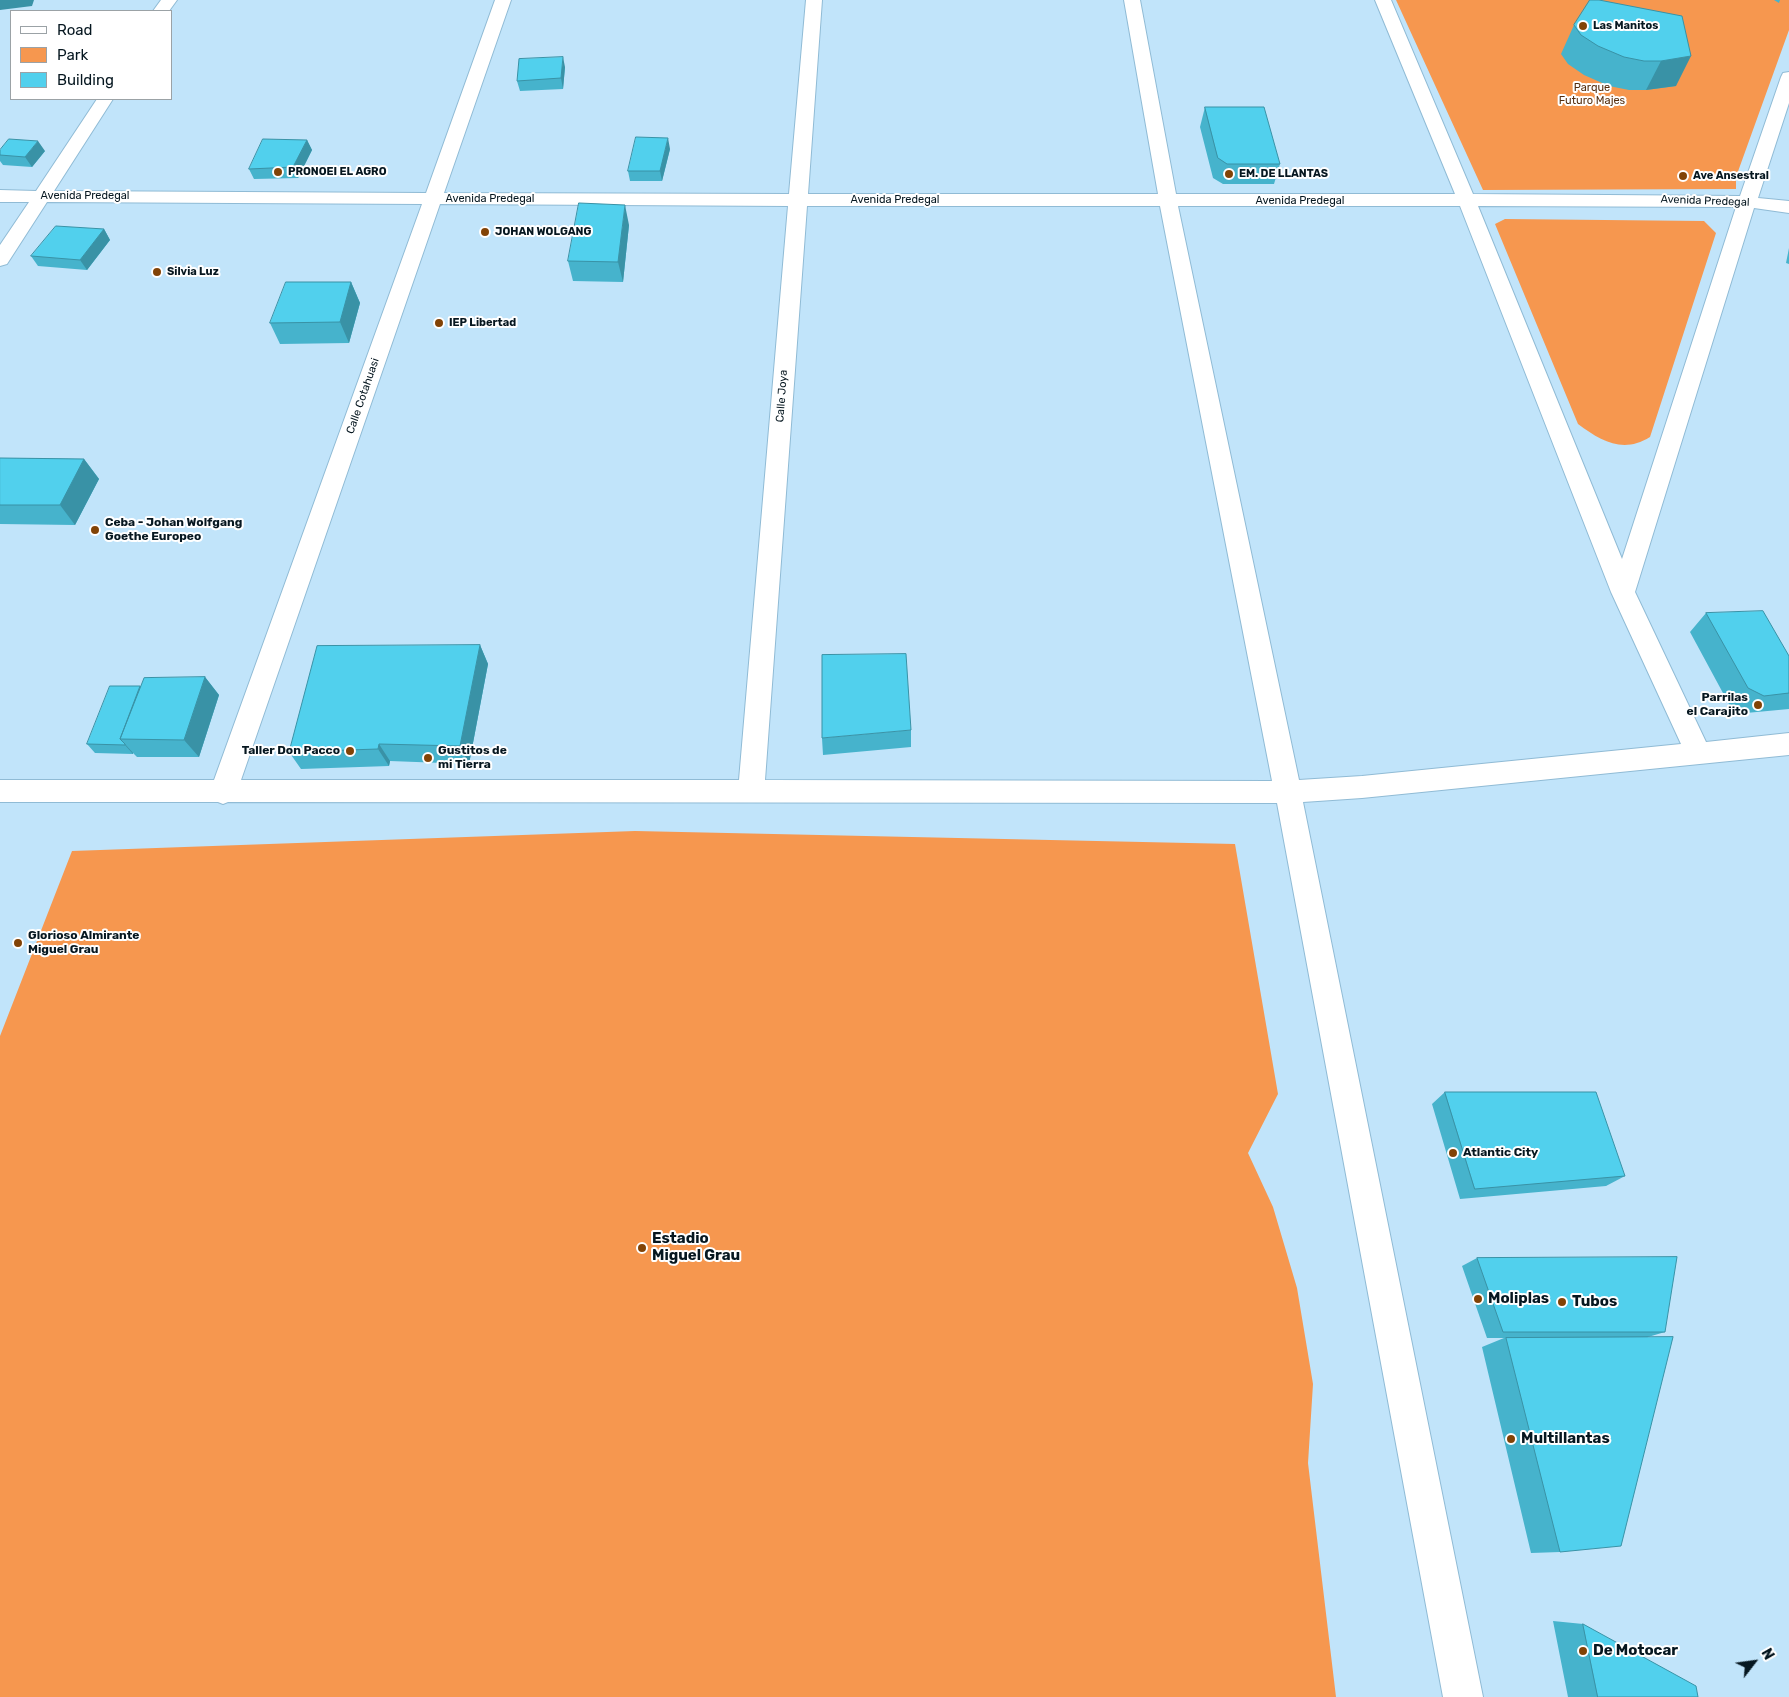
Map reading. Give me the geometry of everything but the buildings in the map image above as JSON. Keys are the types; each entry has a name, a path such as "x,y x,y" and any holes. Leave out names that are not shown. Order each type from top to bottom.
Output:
{"street":[{"name":"Calle Cotahuasi","path":"223,793 503,0"},
{"name":"Calle Joya","path":"751,793 814,0"},
{"path":"1132,0 1168,201 1288,792 1463,1697"},
{"path":"1382,0 1467,201 1623,592 1698,753"},
{"path":"1623,592 1747,202 1789,77"},
{"path":"0,260 104,100"},
{"name":"Avenida Predegal","path":"0,196 1168,201 1677,200 1747,202 1789,207"},
{"path":"0,791 223,793 1288,792 1362,787 1789,744"}],"green space":[{"name":"Parque Futuro Majes","path":"1396,0 1789,0 1789,30 1736,177 1736,189 1483,190"},
{"path":"1505,219 1704,221 1716,233 1650,437 1631,445 1621,445 1595,436 1578,424 1495,224"},
{"name":"Estadio Miguel Grau","path":"635,831 1235,844 1278,1094 1248,1153 1273,1207 1297,1288 1313,1384 1308,1463 1336,1697 0,1697 0,1036 72,851"}],"place":[{"name":"Las Manitos","path":"1583,26"},
{"name":"PRONOEI EL AGRO","path":"278,172"},
{"name":"EM. DE LLANTAS","path":"1229,174"},
{"name":"Ave Ansestral","path":"1683,176"},
{"name":"JOHAN WOLGANG","path":"485,232"},
{"name":"Silvia Luz","path":"157,272"},
{"name":"IEP Libertad","path":"439,323"},
{"name":"Ceba - Johan Wolfgang Goethe Europeo","path":"95,530"},
{"name":"Parrilas el Carajito","path":"1758,705"},
{"name":"Taller Don Pacco","path":"350,751"},
{"name":"Gustitos de mi Tierra","path":"428,758"},
{"name":"Glorioso Almirante Miguel Grau","path":"18,943"},
{"name":"Atlantic City","path":"1453,1153"},
{"name":"Estadio Miguel Grau","path":"642,1248"},
{"name":"Moliplas","path":"1478,1299"},
{"name":"Tubos","path":"1562,1302"},
{"name":"Multillantas","path":"1511,1439"},
{"name":"De Motocar","path":"1583,1651"}]}
